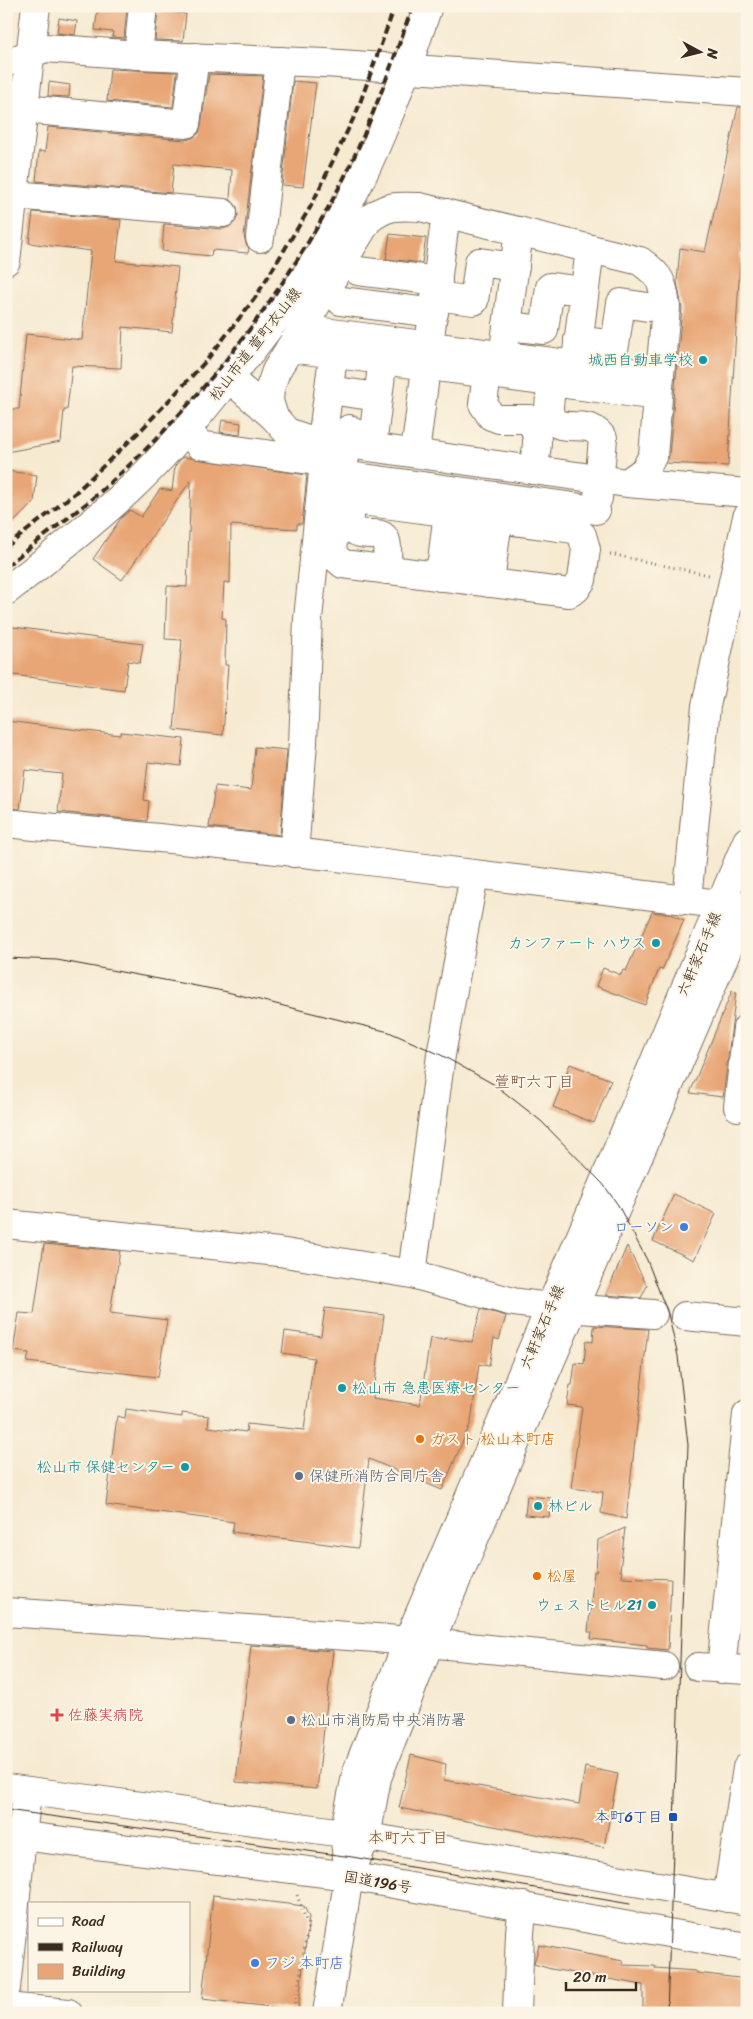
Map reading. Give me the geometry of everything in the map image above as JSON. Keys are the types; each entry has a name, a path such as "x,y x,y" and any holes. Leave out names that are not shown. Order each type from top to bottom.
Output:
{"main road":[{"path":"6,261 24,110 18,57 36,6"},
{"path":"138,55 143,6"},
{"name":"松山市道 萱町衣山線","path":"6,592 80,533 129,490 188,429 257,346 296,291 337,226 373,154 407,68 428,6"},
{"path":"18,57 45,48 138,55 407,68 747,92"},
{"path":"24,110 186,124 195,57"},
{"path":"260,238 280,61"},
{"path":"14,195 223,213"},
{"path":"345,436 353,394 324,342 368,220 381,210 400,206 420,207 445,222 517,249 587,269 639,280 645,287 649,296 653,455 645,470 626,483"},
{"path":"345,436 303,419 292,411 288,402 289,383 324,342 341,301 379,234 388,227 408,223 445,222"},
{"path":"416,445 445,222"},
{"path":"341,301 436,297 474,301 479,262 517,249"},
{"path":"517,249 508,326 497,368 483,404 491,416 499,419 529,419 538,434 535,462"},
{"path":"508,326 544,330 550,287 587,269 640,262 655,272 664,287 666,307 637,448 633,458 601,471"},
{"path":"582,535 592,525 596,510 603,438 590,427 565,427 558,424 551,418 549,409 570,368 587,269"},
{"path":"358,271 436,297"},
{"path":"570,368 615,345 621,303 648,307"},
{"path":"274,416 269,402 270,388 276,371 324,342 428,356 497,368 570,368 650,385"},
{"path":"384,350 353,394 345,436 345,491 350,525 359,533 380,534 386,538 389,548 386,570 441,570 466,567 471,532 498,517"},
{"path":"230,379 274,416 287,432 304,438 345,436 601,471 626,483 747,492"},
{"path":"188,429 199,445 324,462 308,619 304,743 294,853"},
{"path":"490,583 506,458"},
{"path":"345,491 448,512 498,517 596,510"},
{"path":"345,491 574,529 582,535 586,549 582,580 576,589 569,593 490,583 441,570"},
{"path":"441,570 448,512"},
{"path":"687,900 706,706 747,517"},
{"path":"6,822 294,853 741,906"},
{"name":"六軒家石手線","path":"326,2013 355,1835 357,1771 418,1642 562,1308 741,906 747,841"},
{"path":"412,1274 442,1055 474,875"},
{"path":"738,1107 747,1028"},
{"path":"6,1224 279,1252 412,1274 513,1302 562,1308 653,1314"},
{"path":"685,1316 747,1322"},
{"path":"722,1669 747,1414"},
{"path":"6,1612 418,1642 664,1666"},
{"path":"6,1988 16,1789 355,1835 737,1899 747,1768"},
{"name":"国道196号","path":"14,1835 349,1876 747,1948"},
{"path":"518,2013 520,1932 523,1906"},
{"path":"6,2007 68,2013"}],"path":[{"path":"294,2013 308,1926 297,1894"}],"building":[{"path":"98,6 127,6 124,38 112,37 113,32 95,30"},
{"path":"158,11 186,14 183,41 155,40"},
{"path":"59,18 77,21 75,35 57,33"},
{"path":"110,69 177,72 173,107 107,101"},
{"path":"209,74 263,76 244,236 249,248 248,253 212,250 211,256 162,251 164,224 222,229 229,227 235,222 238,215 237,207 230,199 232,170 174,164 171,193 36,181 39,151 45,152 48,127 185,140 193,138 199,133 201,126"},
{"path":"293,81 316,83 303,187 282,185"},
{"path":"49,82 70,85 69,97 48,96"},
{"name":"城西自動車学校","path":"738,107 747,107 747,246 741,245 728,466 666,463 669,456 682,308 677,282 680,248 705,252"},
{"path":"33,212 121,220 116,261 178,267 172,332 123,327 121,368 72,366 67,410 64,410 61,442 6,452 11,409 19,409 26,334 82,340 91,251 29,243"},
{"path":"390,234 426,238 422,263 386,259"},
{"path":"222,420 241,423 240,435 220,432"},
{"path":"183,457 307,475 302,524 297,524 297,529 231,525 230,583 224,582 222,618 226,619 225,665 228,665 223,735 174,730 182,640 165,639 167,586 187,587 191,480 122,580 93,559 121,518 130,510 141,517 160,489 172,491 175,466"},
{"path":"6,471 37,475 34,502 6,530"},
{"path":"6,626 143,644 140,663 128,661 124,690 6,674"},
{"path":"6,721 120,735 121,732 184,739 181,766 148,762 144,800 149,801 147,821 58,812 62,774 25,770 20,809 6,808"},
{"path":"255,747 287,750 280,835 209,827 215,786 251,790"},
{"path":"652,912 670,914 684,920 662,970 659,969 645,1005 596,986 603,968 621,975 623,970 626,971"},
{"path":"732,991 736,992 723,1097 690,1093"},
{"path":"570,1064 611,1080 594,1123 553,1107"},
{"name":"ローソン","path":"674,1194 716,1214 694,1260 653,1241"},
{"path":"44,1244 120,1251 110,1313 167,1320 158,1377 27,1362 29,1353 13,1351 19,1313 34,1314"},
{"path":"627,1246 647,1286 641,1298 606,1295"},
{"path":"325,1308 384,1315 373,1398 420,1405 430,1338 472,1342 481,1309 506,1316 499,1340 494,1338 489,1366 479,1364 471,1422 442,1490 369,1459 358,1548 232,1532 234,1522 106,1505 117,1416 125,1418 126,1409 182,1417 182,1413 209,1416 208,1427 246,1432 247,1424 304,1430 314,1358 282,1353 285,1331 321,1336"},
{"path":"594,1326 648,1329 626,1519 601,1513 603,1492 571,1488 582,1407 567,1405 575,1363 584,1364 586,1341 593,1342"},
{"name":"林ビル","path":"527,1496 551,1498 549,1517 525,1515"},
{"path":"625,1528 621,1577 671,1579 668,1650 647,1648 647,1645 591,1639 592,1632 588,1632 598,1540"},
{"path":"251,1645 333,1651 317,1789 236,1782"},
{"path":"411,1755 446,1764 444,1780 579,1804 585,1767 618,1774 604,1847 399,1808"},
{"name":"フジ 本町店","path":"213,1895 304,1906 309,1917 298,2010 202,1999"},
{"path":"539,1945 623,1961 622,1965 655,1966 655,1968 696,1971 697,1973 747,1979 747,2013 643,2013 643,1985 551,1969 534,1964"}],"tram line":[{"path":"6,958 57,960 223,991 389,1032 441,1055 495,1085 541,1121 603,1184 618,1205 647,1260 668,1314 678,1356 688,1445 667,2013"},
{"path":"6,1810 352,1857 630,1904"}],"railway":[{"path":"6,547 75,493 142,429 206,361 255,298 311,206 357,111 395,6"},
{"path":"6,566 87,503 156,439 218,369 275,294 324,215 350,165 373,113 413,6"}],"place":[{"name":"城西自動車学校","path":"703,360"},
{"name":"カンファート ハウス","path":"656,943"},
{"name":"ローソン","path":"684,1227"},
{"name":"松山市 急患医療センター","path":"342,1388"},
{"name":"ガスト 松山本町店","path":"420,1439"},
{"name":"松山市 保健センター","path":"185,1467"},
{"name":"保健所消防合同庁舎","path":"299,1476"},
{"name":"林ビル","path":"538,1506"},
{"name":"松屋","path":"537,1576"},
{"name":"ウェストヒル21","path":"652,1605"},
{"name":"佐藤実病院","path":"57,1715"},
{"name":"松山市消防局中央消防署","path":"291,1720"},
{"name":"本町6丁目","path":"673,1817"},
{"name":"フジ 本町店","path":"255,1963"}],"district":[{"name":"萱町六丁目","path":"534,1081"},
{"name":"本町六丁目","path":"408,1837"}]}
